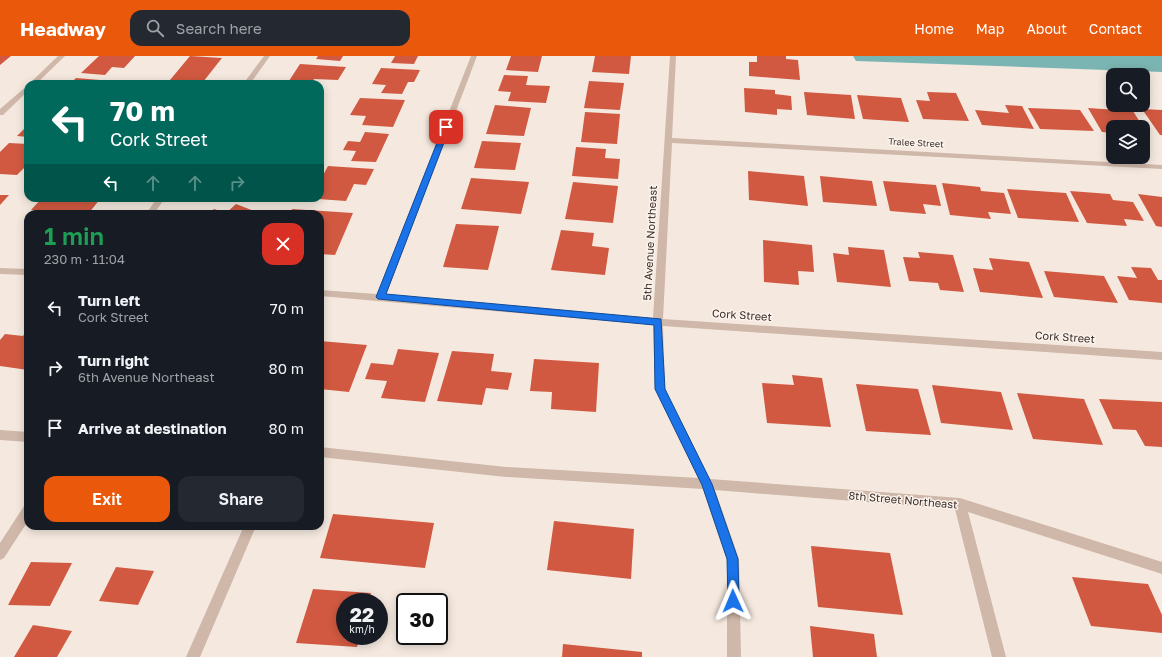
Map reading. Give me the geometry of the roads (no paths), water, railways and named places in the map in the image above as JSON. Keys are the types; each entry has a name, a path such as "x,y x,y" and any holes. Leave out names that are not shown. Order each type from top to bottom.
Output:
{"street":[{"path":"36,80 62,56"},
{"path":"249,80 267,56"},
{"path":"381,297 474,56"},
{"name":"5th Avenue Northeast","path":"673,56 658,322 660,389 707,484 733,559 734,657"},
{"path":"0,113 24,91"},
{"name":"Tralee Street","path":"668,140 1162,167"},
{"path":"0,270 24,272"},
{"name":"Cork Street","path":"324,293 658,322 1162,356"},
{"path":"0,435 24,437"},
{"name":"8th Street Northeast","path":"324,452 506,472 707,484 960,504 1162,568"},
{"path":"960,504 999,657"},
{"path":"0,554 24,516"},
{"path":"193,657 248,530"}],"water":[{"path":"853,56 1162,56 1162,72 1150,72 1150,68 1106,68 1106,70 856,61"}]}
